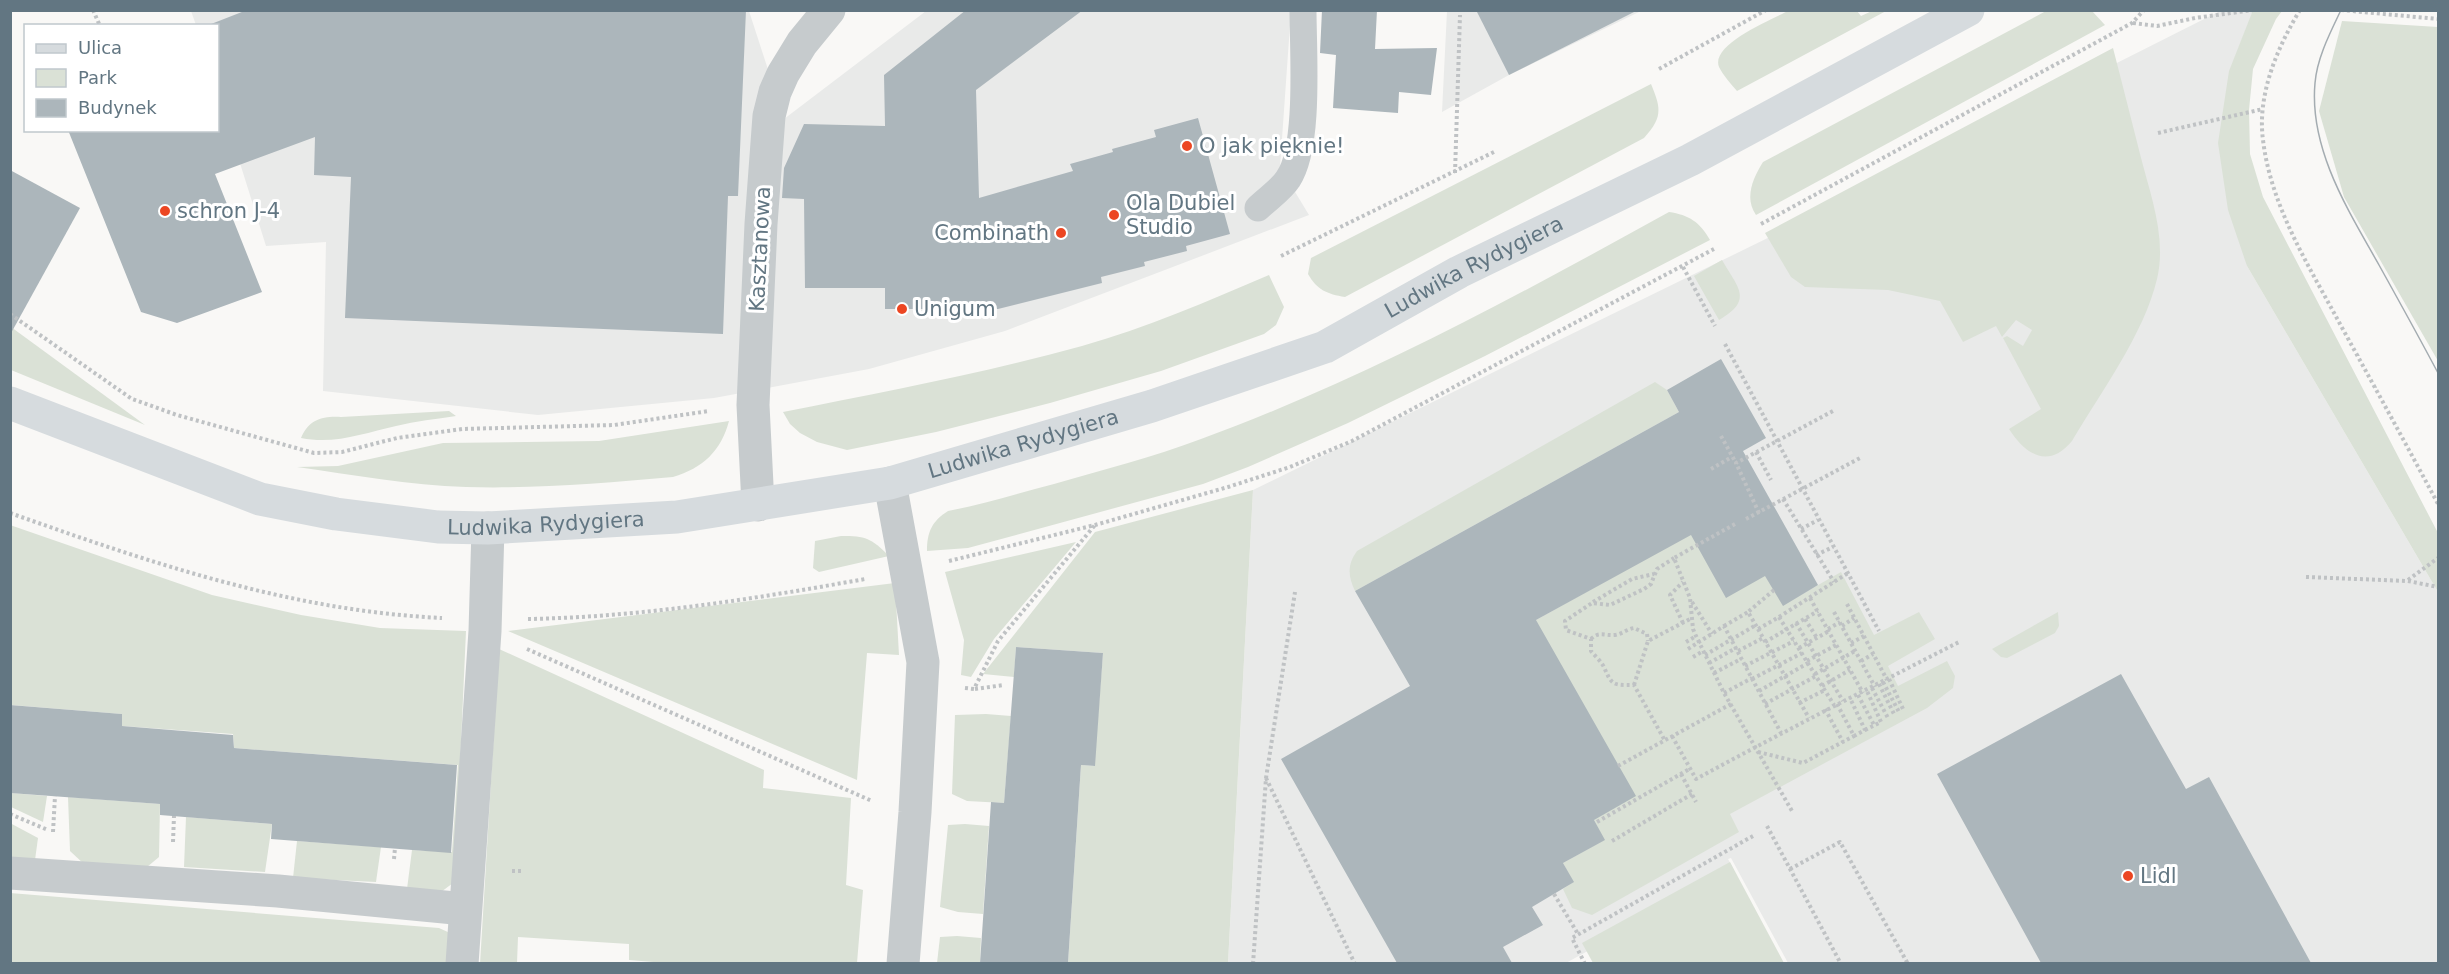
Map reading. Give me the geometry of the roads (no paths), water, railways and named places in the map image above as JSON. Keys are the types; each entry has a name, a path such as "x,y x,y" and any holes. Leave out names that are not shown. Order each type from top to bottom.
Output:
{"street":[{"name":"Kasztanowa","path":"758,505 753,405 761,224 769,116 775,92 783,74 802,43 829,10"},
{"name":"Ludwika Rydygiera","path":"10,403 260,499 388,521 438,527 488,528 678,518 890,483 1152,406 1325,347 1460,272 1690,160 1968,10"},
{"path":"890,483 923,662 903,963"},
{"path":"462,963 485,631 488,528"},
{"path":"10,873 278,891 465,909"}],"lane":[{"path":"1258,208 1288,179 1297,158 1302,119 1303,10"}],"tram line":[{"path":"2341,10 2325,46 2316,74 2315,108 2324,155 2355,223 2438,373"}],"place":[{"name":"O jak pięknie!","path":"1187,146"},
{"name":"schron J-4","path":"165,211"},
{"name":"Ola Dubiel Studio","path":"1114,215"},
{"name":"Combinath","path":"1061,233"},
{"name":"Unigum","path":"902,309"},
{"name":"Lidl","path":"2128,876"}]}
